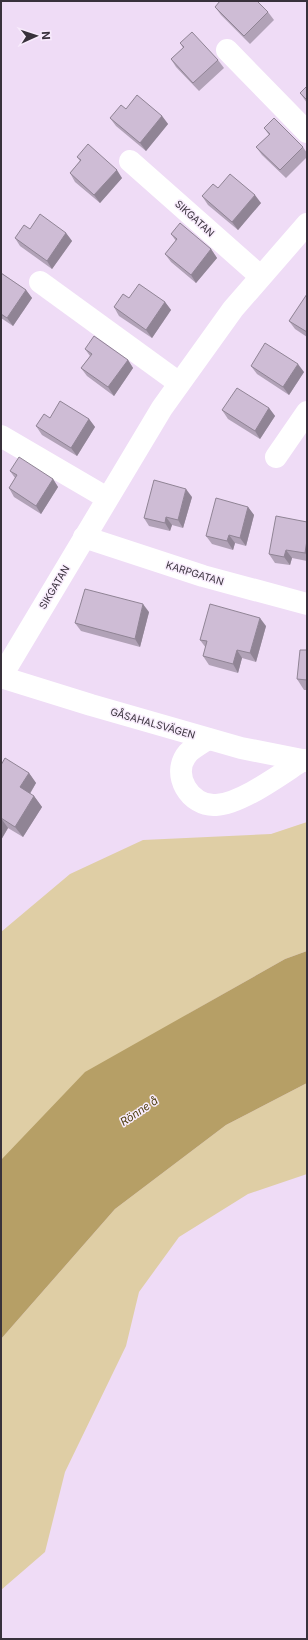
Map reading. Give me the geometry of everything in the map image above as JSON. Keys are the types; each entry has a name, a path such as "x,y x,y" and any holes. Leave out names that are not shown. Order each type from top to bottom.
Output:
{"street":[{"path":"227,50 307,132"},
{"name":"SIKGATAN","path":"130,161 260,276"},
{"name":"SIKGATAN","path":"1,677 107,498 179,383 233,309 260,276 304,234"},
{"path":"40,282 179,383"},
{"path":"276,457 307,412"},
{"path":"1,436 107,498"},
{"name":"KARPGATAN","path":"84,537 203,576 307,604"},
{"name":"GÅSAHALSVÄGEN","path":"1,677 208,739 241,748 305,760"},
{"path":"208,739 188,753 183,763 182,775 185,789 191,795 202,802 215,806 228,803 244,796 305,760"}],"shaded area":[{"path":"307,822 307,951 285,959 188,1014 1,1160 1,932 70,874 143,840 271,834"},
{"path":"307,1083 307,1174 248,1194 179,1237 139,1292 126,1346 65,1472 45,1552 1,1590 1,1339 115,1209 226,1125"}],"water":[{"name":"Rönne å","path":"307,951 307,1083 226,1125 115,1209 1,1339 1,1160 85,1072 285,959"}],"building":[{"path":"220,1 257,1 268,12 244,36 215,7"},
{"path":"192,32 218,60 193,83 171,59 184,47 180,43"},
{"path":"307,86 307,100 300,93"},
{"path":"137,95 162,116 140,143 110,118 121,105 126,109"},
{"path":"274,118 303,147 280,170 256,147 270,134 264,128"},
{"path":"88,144 117,170 94,195 70,173 81,160 77,157"},
{"path":"230,174 255,195 232,222 202,196 213,184 218,188"},
{"path":"40,214 66,233 47,261 15,238 24,225 30,229"},
{"path":"180,223 211,249 191,275 165,254 177,239 171,234"},
{"path":"1,273 26,290 7,318 1,314"},
{"path":"139,284 165,302 146,330 114,307 123,294 129,298"},
{"path":"307,294 307,332 289,321"},
{"path":"94,336 128,360 108,387 81,368 92,354 85,349"},
{"path":"265,343 298,364 283,387 251,366"},
{"path":"237,388 269,408 255,431 222,410"},
{"path":"60,401 89,419 71,448 36,426 44,414 50,418"},
{"path":"19,457 53,479 36,506 9,488 17,475 10,471"},
{"path":"154,480 186,489 178,520 166,517 165,523 144,518"},
{"path":"216,498 248,507 240,538 229,535 227,541 206,536"},
{"path":"276,516 307,522 305,553 286,550 284,557 269,554"},
{"path":"85,589 143,604 135,639 75,623"},
{"path":"210,604 260,618 250,653 237,650 233,664 203,656 207,641 200,640"},
{"path":"300,650 307,650 307,680 297,679"},
{"path":"5,758 29,773 20,787 34,796 15,827 1,818 1,765"}]}
